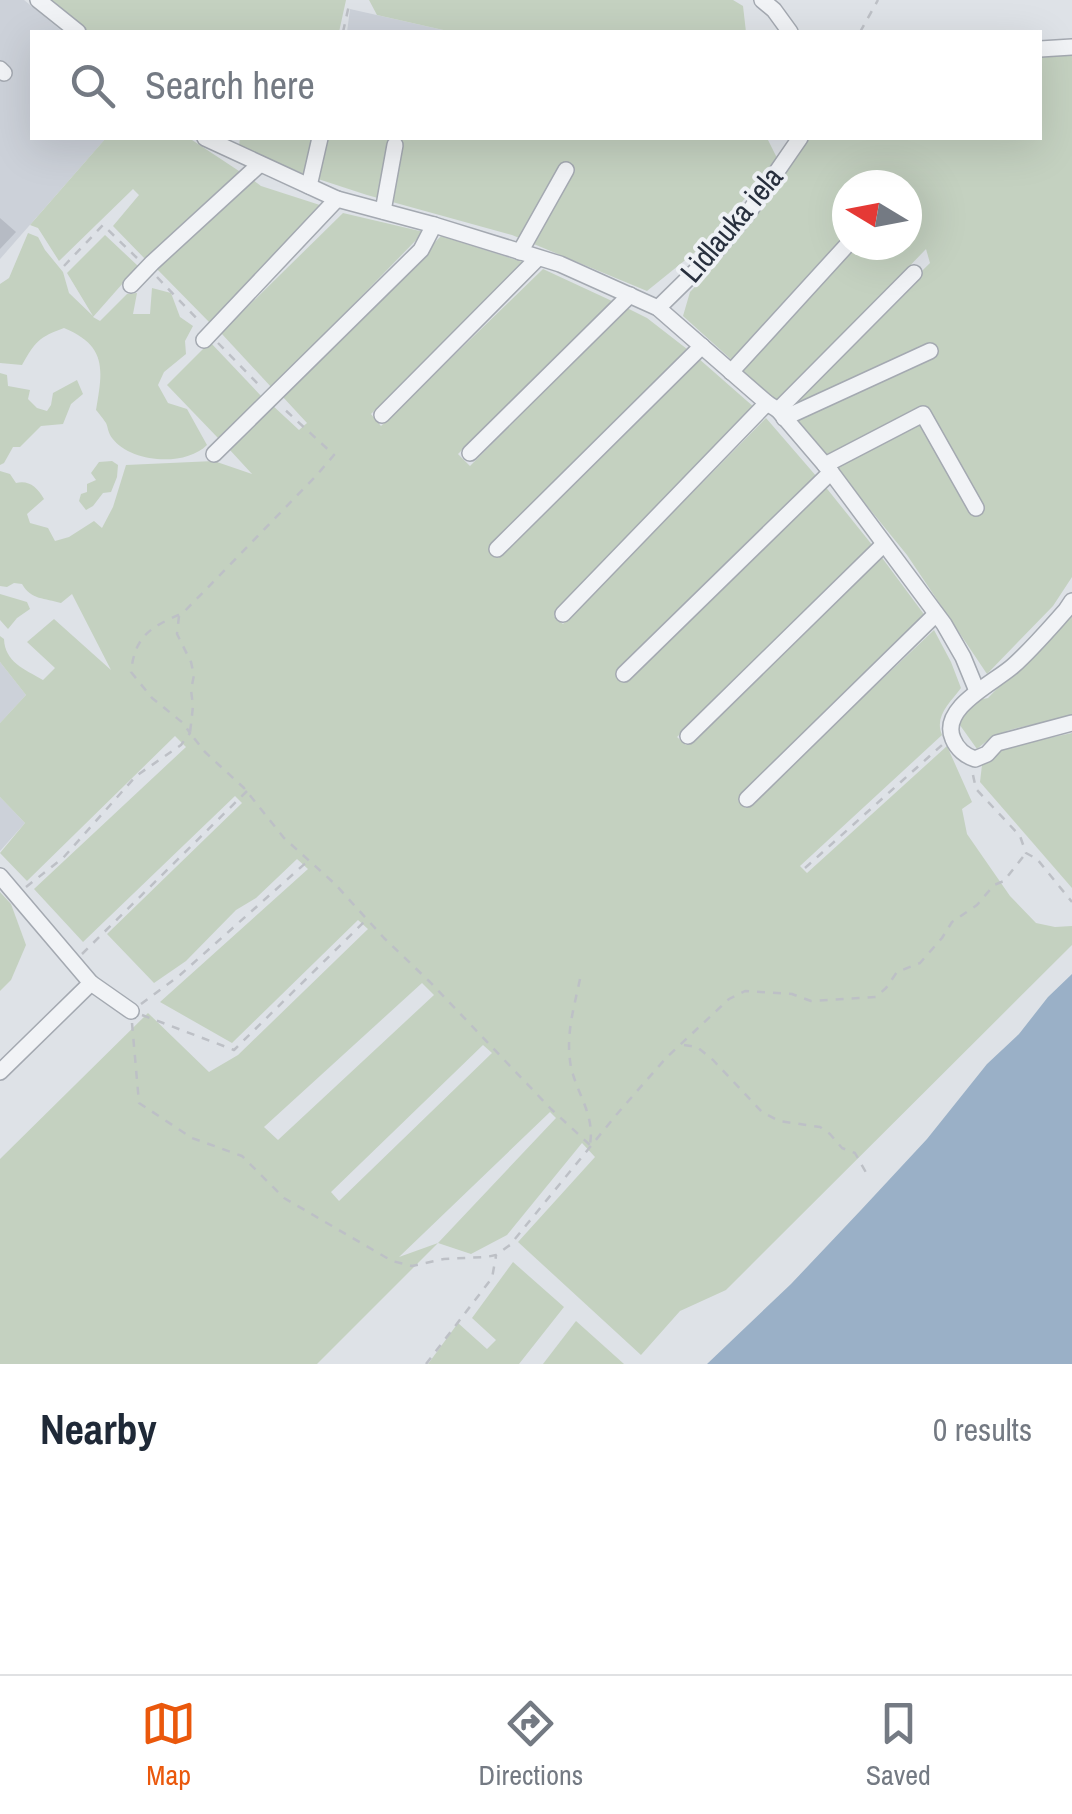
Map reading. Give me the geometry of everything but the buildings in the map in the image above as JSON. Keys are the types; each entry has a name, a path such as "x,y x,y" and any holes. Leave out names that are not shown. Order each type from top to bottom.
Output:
{"street":[{"path":"38,0 76,30"},
{"path":"772,3 789,30"},
{"path":"1042,49 1072,47"},
{"path":"210,140 337,199 434,224 538,258 658,308 776,411 828,468 936,614 963,657 977,691"},
{"path":"309,186 320,140"},
{"name":"Lidlauka iela","path":"658,308 750,212 799,140"},
{"path":"384,212 395,145"},
{"path":"131,285 260,164"},
{"path":"520,252 566,170"},
{"path":"207,336 337,199"},
{"path":"214,454 421,250 434,224"},
{"path":"382,415 538,258"},
{"path":"731,372 833,260"},
{"path":"563,614 914,273"},
{"path":"470,453 630,295"},
{"path":"497,548 702,346"},
{"path":"776,411 930,351"},
{"path":"624,674 828,468 923,414 976,508"},
{"path":"688,736 883,545"},
{"path":"1072,601 1014,665 977,691 954,715 951,726 958,747 970,758 981,759 997,743 1072,723"},
{"path":"748,800 936,614"},
{"path":"0,876 91,983 132,1011"},
{"path":"0,1072 91,983"}],"path":[{"path":"861,30 878,0"},
{"path":"344,30 349,5"},
{"path":"207,336 334,454 179,615 157,625 140,640 133,653 132,672 152,698 184,723 206,752 247,791 284,838 335,884 492,1050 590,1145"},
{"path":"18,894 63,858 136,776 180,746 190,734 194,675 177,634 179,615"},
{"path":"805,868 952,736"},
{"path":"970,758 976,790 1020,836 1026,852 1037,859 1072,902"},
{"path":"74,962 247,791"},
{"path":"132,1011 139,1103 192,1138 242,1156 284,1198 392,1261 412,1266 496,1254 532,1220 590,1145 666,1058 729,999 745,991 792,994 811,1001 876,997 897,972 920,963 952,922 977,904 994,885 1004,881 1026,852"},
{"path":"132,1011 180,976 309,860"},
{"path":"132,1011 234,1050 367,919"},
{"path":"580,979 568,1036 571,1068 591,1119 590,1145"},
{"path":"683,1045 697,1047 714,1060 762,1112 779,1121 820,1127 830,1134 842,1148 855,1153 868,1176"},
{"path":"426,1364 492,1278 496,1254"}],"shaded area":[{"path":"0,0 24,0 61,30 30,30 30,140 104,140 0,259"},
{"path":"350,9 443,30 347,30"},
{"path":"0,662 26,695 0,723"},
{"path":"0,797 25,823 0,851"}],"green space":[{"path":"47,0 346,0 339,30 82,30"},
{"path":"369,0 733,0 743,6 746,30 443,30 377,15"},
{"path":"1072,56 1072,577 1053,606 987,674 907,555 833,464 925,409 829,458 792,419 938,351 936,346 787,412 783,408 930,263 926,249 922,253 922,170 832,170 832,254 735,363 683,316 690,292 718,263 807,140 1042,140 1042,57"},
{"path":"104,140 192,140 242,173 147,261 113,226 139,195 133,189 59,261 38,228 30,225"},
{"path":"240,140 312,140 304,174 239,146"},
{"path":"325,140 768,140 777,158 715,236 647,291 512,235 315,178"},
{"path":"253,180 323,206 211,324 155,267"},
{"path":"343,213 424,232 272,388 221,333"},
{"path":"28,233 38,237 63,272 69,293 93,316 67,273 105,235 138,266 93,317 100,321 127,294 137,293 133,314 150,314 152,288 171,293 180,317 193,326 185,341 186,354 164,372 158,385 168,403 187,409 207,445 186,457 172,459 145,457 121,446 96,410 100,371 95,351 64,328 38,341 22,365 0,363 0,284 9,278"},
{"path":"441,236 523,262 371,414 381,426 543,269 612,301 458,454 470,466 627,308 647,318 687,349 489,550 498,558 698,358 755,408 554,616 563,624 766,418 817,477 616,675 624,682 824,485 873,546 677,737 686,745 880,555 926,617 738,801 746,808 934,630 961,688 942,716 942,735 800,866 807,873 947,746 972,802 962,809 967,834 1010,896 1036,923 1072,926 1072,945 726,1290 680,1311 641,1355 518,1242 595,1157 582,1143 507,1235 471,1254 438,1243 317,1364 0,1364 0,1159 148,1013 209,1072 238,1055 368,929 358,920 232,1043 160,1002 308,869 297,859 256,898 236,910 186,961 154,983 107,934 242,803 235,796 83,942 34,889 186,747 175,736 27,881 0,853 25,823 0,797 0,723 26,695 0,662 0,636 12,659 43,680 55,668 27,642 54,619 111,670 72,594 61,603 34,596 22,584 0,586 0,471 10,474 16,483 29,484 39,491 44,499 27,514 30,523 48,528 55,541 94,521 102,528 126,465 214,461 252,474 229,449 271,404 299,430 307,423 282,396","holes":["422,983 434,995 278,1140 264,1127","483,1045 492,1053 339,1201 331,1192","550,1112 556,1118 438,1243 399,1257"]},
{"path":"841,260 915,260 778,403 742,370"},
{"path":"210,342 263,398 218,438 167,385"},
{"path":"0,373 7,375 8,386 30,390 28,399 47,411 53,393 77,380 83,394 71,404 63,424 41,426 20,447 13,447 0,465"},
{"path":"112,461 118,465 111,492 103,493 86,510 79,501 81,494 87,492 87,484 96,480 91,473 99,462"},
{"path":"0,594 27,602 30,609 8,629 0,620"},
{"path":"1072,607 1072,715 1011,730 977,749 957,721 978,700 988,698"},
{"path":"1072,733 1072,888 980,782 982,765 998,749"},
{"path":"0,892 11,904 26,945 11,980 0,991"},
{"path":"513,1262 564,1307 519,1364 428,1364 458,1323 487,1349 496,1340 472,1318"},
{"path":"576,1321 624,1364 543,1364"}],"water":[{"path":"1072,974 1072,1364 707,1364 861,1210 927,1139 987,1064"}]}
